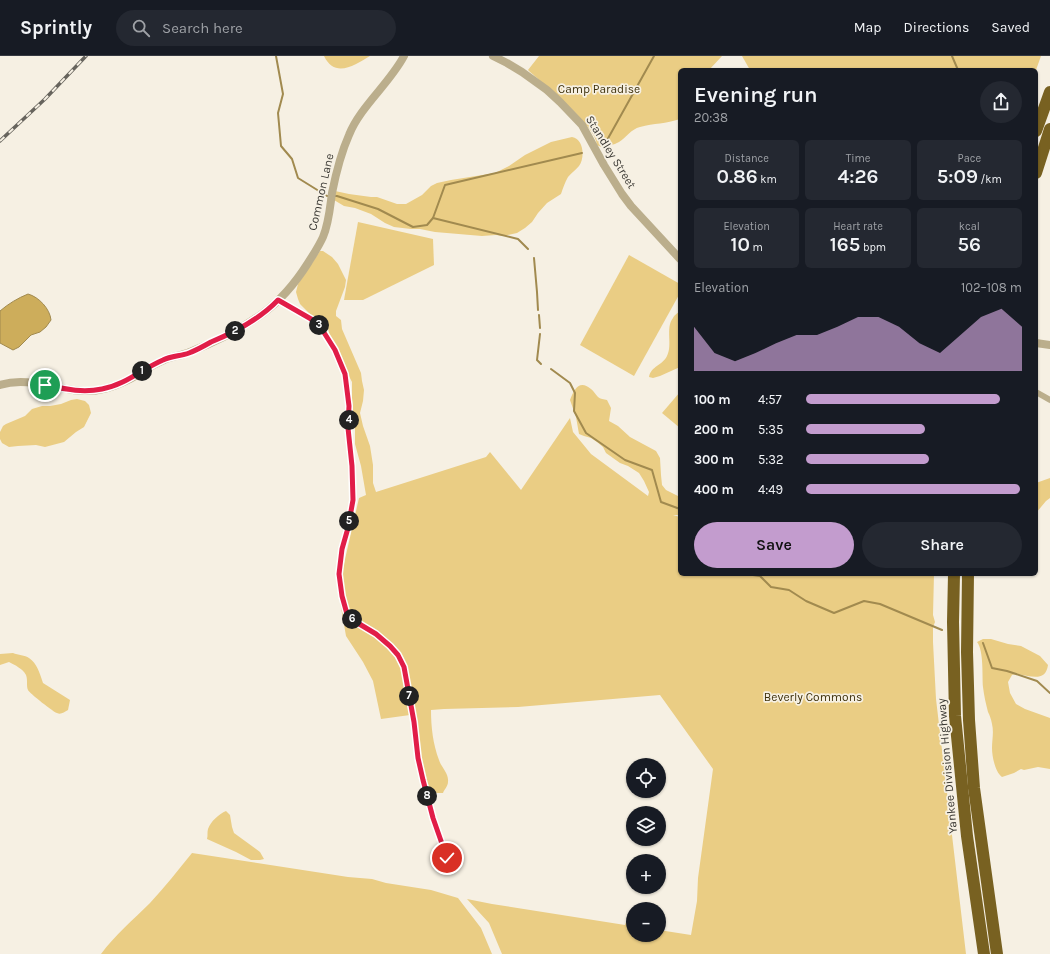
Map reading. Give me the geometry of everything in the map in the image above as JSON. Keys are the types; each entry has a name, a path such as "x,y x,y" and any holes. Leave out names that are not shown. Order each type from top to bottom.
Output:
{"highway":[{"path":"1038,125 1050,92"},
{"path":"1038,167 1050,129"},
{"name":"Yankee Division Highway","path":"954,576 953,622 955,716 967,836 984,954"},
{"name":"Yankee Division Highway","path":"968,576 969,720 974,788 997,954"}],"street":[{"name":"Common Lane","path":"0,385 17,382 78,391 104,389 129,380 147,368 163,360 188,353 224,337 263,314 278,300 300,275 318,246 327,225 331,197 349,133 358,118 404,56"},
{"name":"Standley Street","path":"493,56 522,72 547,90 582,125 622,194 631,206 678,257"},
{"path":"278,300 318,323 335,350 345,374 349,406 348,428 352,466 353,500 348,528 342,549 339,574 342,596 347,614 356,622 376,634 390,646 398,655 404,667 421,772 433,818 447,858"},
{"path":"1038,343 1050,345"},
{"path":"1038,393 1050,400"}],"green space":[{"path":"324,56 370,56 352,66 339,68 334,67 329,63"},
{"name":"Camp Paradise","path":"539,56 722,56 711,68 678,68 678,120 637,128 619,142 613,145 601,147 597,145 588,127 579,116 528,70"},
{"path":"742,56 1041,56 1037,68 749,68"},
{"path":"572,137 576,138 581,145 583,154 581,163 568,177 561,194 547,203 532,222 517,233 503,236 482,236 394,227 371,214 355,208 344,206 334,200 335,191 377,197 397,204 406,204 422,195 431,186 437,183 495,173 509,166 525,155 551,142"},
{"path":"358,222 433,239 434,265 363,300 344,300"},
{"name":"Beverly Commons","path":"320,251 323,251 332,257 338,264 346,280 336,311 336,316 341,320 342,329 361,373 364,390 360,413 370,446 373,465 373,483 376,492 486,457 490,452 521,490 570,418 573,432 591,454 648,496 649,492 639,473 620,463 606,453 603,447 591,438 579,434 576,417 570,400 575,389 580,385 583,385 592,390 599,398 607,400 611,408 609,421 618,426 630,437 656,451 660,458 662,485 666,490 678,496 678,515 673,515 678,516 678,576 934,576 933,615 935,622 933,627 933,642 936,699 966,954 502,954 489,923 467,899 625,925 626,922 626,942 666,942 666,931 691,935 697,901 698,878 713,769 660,695 518,707 444,709 431,710 431,723 435,748 440,763 446,773 448,783 443,793 437,793 430,789 425,778 412,735 410,715 381,719 373,681 363,662 346,636 338,590 359,498 366,495 361,466 355,444 352,382 330,339 328,327 324,321 314,318 300,304 296,292 298,284"},
{"path":"629,255 678,283 678,297 634,376 580,345"},
{"path":"678,313 678,368 660,376 653,378 649,377 652,370 663,362 669,352 669,332 674,316"},
{"path":"678,394 678,426 662,413"},
{"path":"77,399 85,401 89,405 91,413 84,427 64,442 45,447 36,445 9,447 2,443 0,439 0,432 6,424 25,416 32,409 42,406 61,404"},
{"path":"1050,478 1050,498 1038,511 1038,482"},
{"path":"983,639 991,639 1021,646 1040,656 1048,665 1043,675 1039,677 1012,675 1008,682 1010,693 1016,704 1050,718 1050,769 1038,767 1024,770 1021,769 1002,777 997,771 994,764 992,748 993,727 984,697 982,657 977,642"},
{"path":"13,653 26,656 32,660 38,669 43,683 70,700 68,710 58,714 29,692 27,688 26,675 21,669 9,662 0,665 0,654"},
{"path":"226,811 230,815 234,833 260,852 264,859 251,860 207,839 208,829 211,823"},
{"path":"192,853 348,877 372,879 386,883 431,890 458,898 481,928 492,954 101,954 118,934 156,897"}],"shaded area":[{"path":"28,294 43,304 49,312 51,320 40,332 31,335 19,347 13,350 0,343 0,311 13,301"}],"waterway":[{"path":"276,56 283,94 278,113 281,146 292,159 298,178 327,196 330,196"},
{"path":"606,142 654,56"},
{"path":"952,56 957,68"},
{"path":"334,196 378,209 413,227 427,225 433,218 445,185 582,153"},
{"path":"433,218 518,239 528,249"},
{"path":"534,258 538,310"},
{"path":"539,315 540,328"},
{"path":"540,334 537,360 541,364"},
{"path":"551,369 570,383 575,393 574,411 586,433 625,460 652,470 661,502 678,508"},
{"path":"760,576 771,587 789,590 806,601 834,613 864,601 880,604 942,630"},
{"path":"983,643 992,668 1007,671 1037,681 1050,693"}],"railway":[{"path":"0,141 45,99 86,56"}],"route":[{"path":"45,385 78,391 91,391 104,389 129,380 147,368 163,360 188,353 224,337 263,314 278,300 318,323 335,350 345,374 349,406 348,428 352,466 353,500 348,528 342,549 339,574 342,596 347,614 356,622 376,634 390,646 398,655 404,667 414,722 418,758 433,818 447,858"}]}
